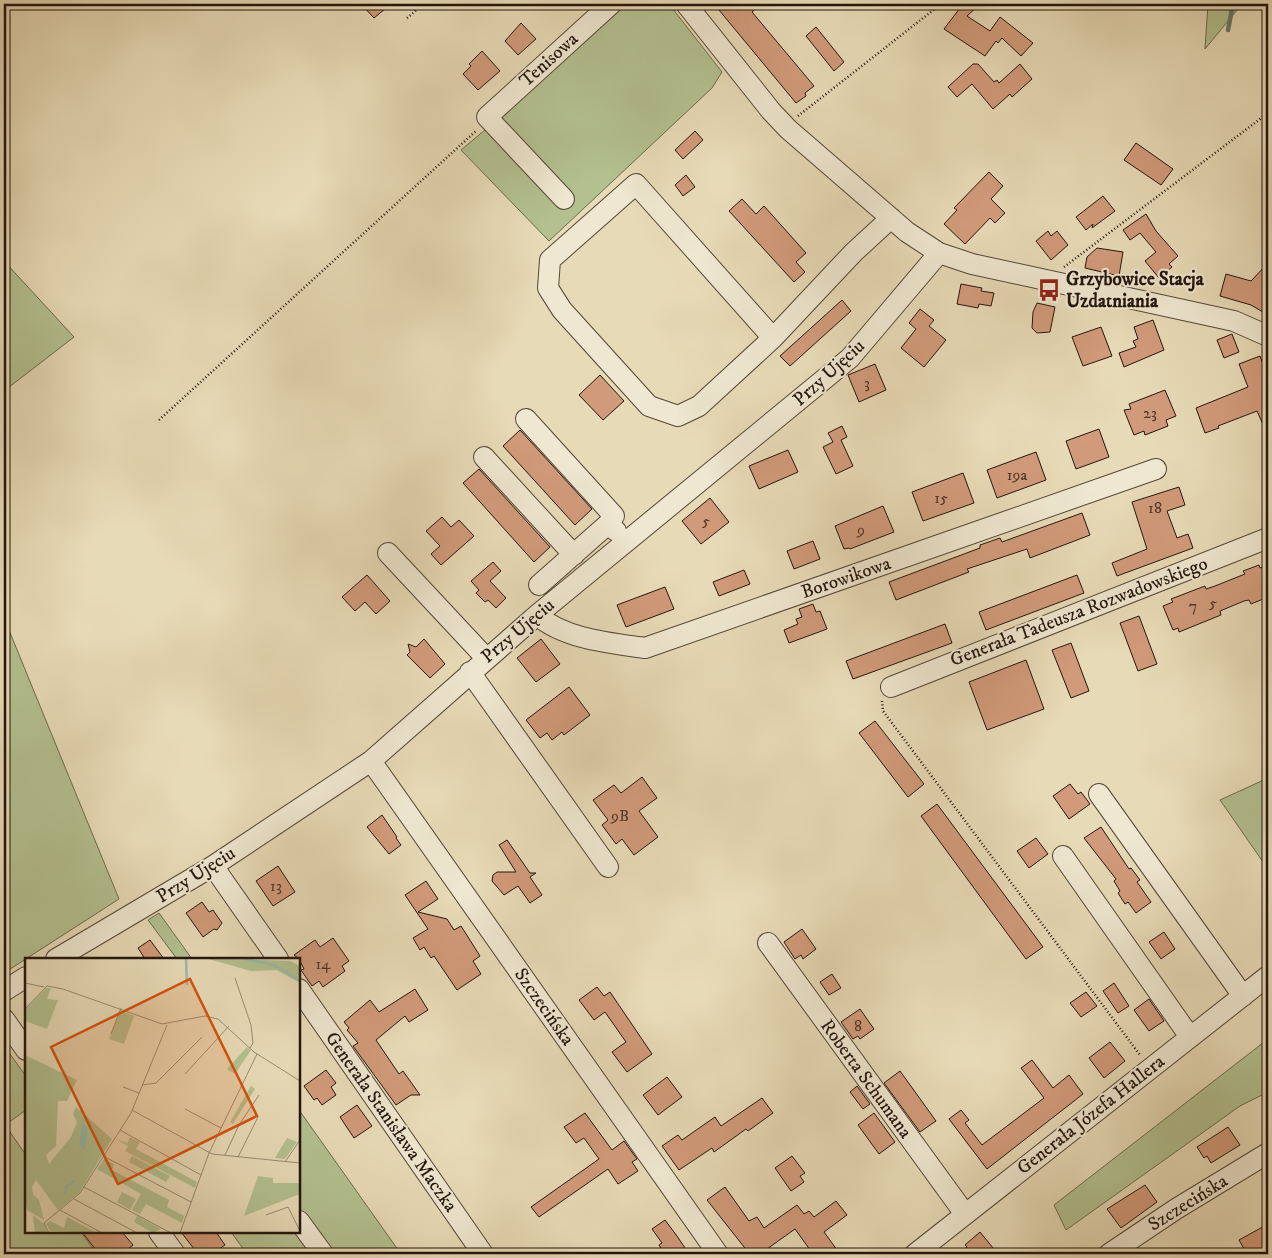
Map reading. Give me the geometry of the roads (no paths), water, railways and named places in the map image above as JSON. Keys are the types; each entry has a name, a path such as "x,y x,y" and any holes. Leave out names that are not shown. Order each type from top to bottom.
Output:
{"street":[{"name":"Tenisowa","path":"564,199 487,117 611,4"},
{"path":"686,4 758,96 786,126 907,232 939,253 972,264 1234,321 1268,336"},
{"path":"773,338 636,184 550,260 548,288 562,310 649,406 678,416 699,406 773,338 854,252 891,218"},
{"name":"Przy Ujęciu","path":"58,958 213,866 371,761 537,615 850,358 939,253"},
{"path":"526,419 614,516 608,524 539,585"},
{"path":"484,457 574,555"},
{"name":"Borowikowa","path":"537,615 547,624 558,629 617,644 645,648 1156,469"},
{"path":"608,524 627,541"},
{"name":"Generała Tadeusza Rozwadowskiego","path":"891,687 1268,538"},
{"path":"388,553 486,658"},
{"path":"470,672 608,867"},
{"name":"Szczecińska","path":"371,761 718,1254"},
{"path":"1099,794 1242,996"},
{"path":"1063,856 1190,1036"},
{"path":"213,866 277,958"},
{"name":"Roberta Schumana","path":"768,943 965,1214"},
{"name":"Generała Józefa Hallera","path":"915,1254 1268,976"},
{"path":"4,991 25,978"},
{"name":"Generała Stanisława Maczka","path":"300,990 483,1254"},
{"path":"4,1019 25,1049"},
{"name":"Szczecińska","path":"1109,1254 1176,1209 1268,1153"},
{"path":"300,1222 323,1254"},
{"path":"160,1233 175,1254"}],"waterway":[{"path":"1228,30 1233,4"}],"place":[{"name":"Grzybowice Stacja Uzdatniania","path":"1049,290"}]}
